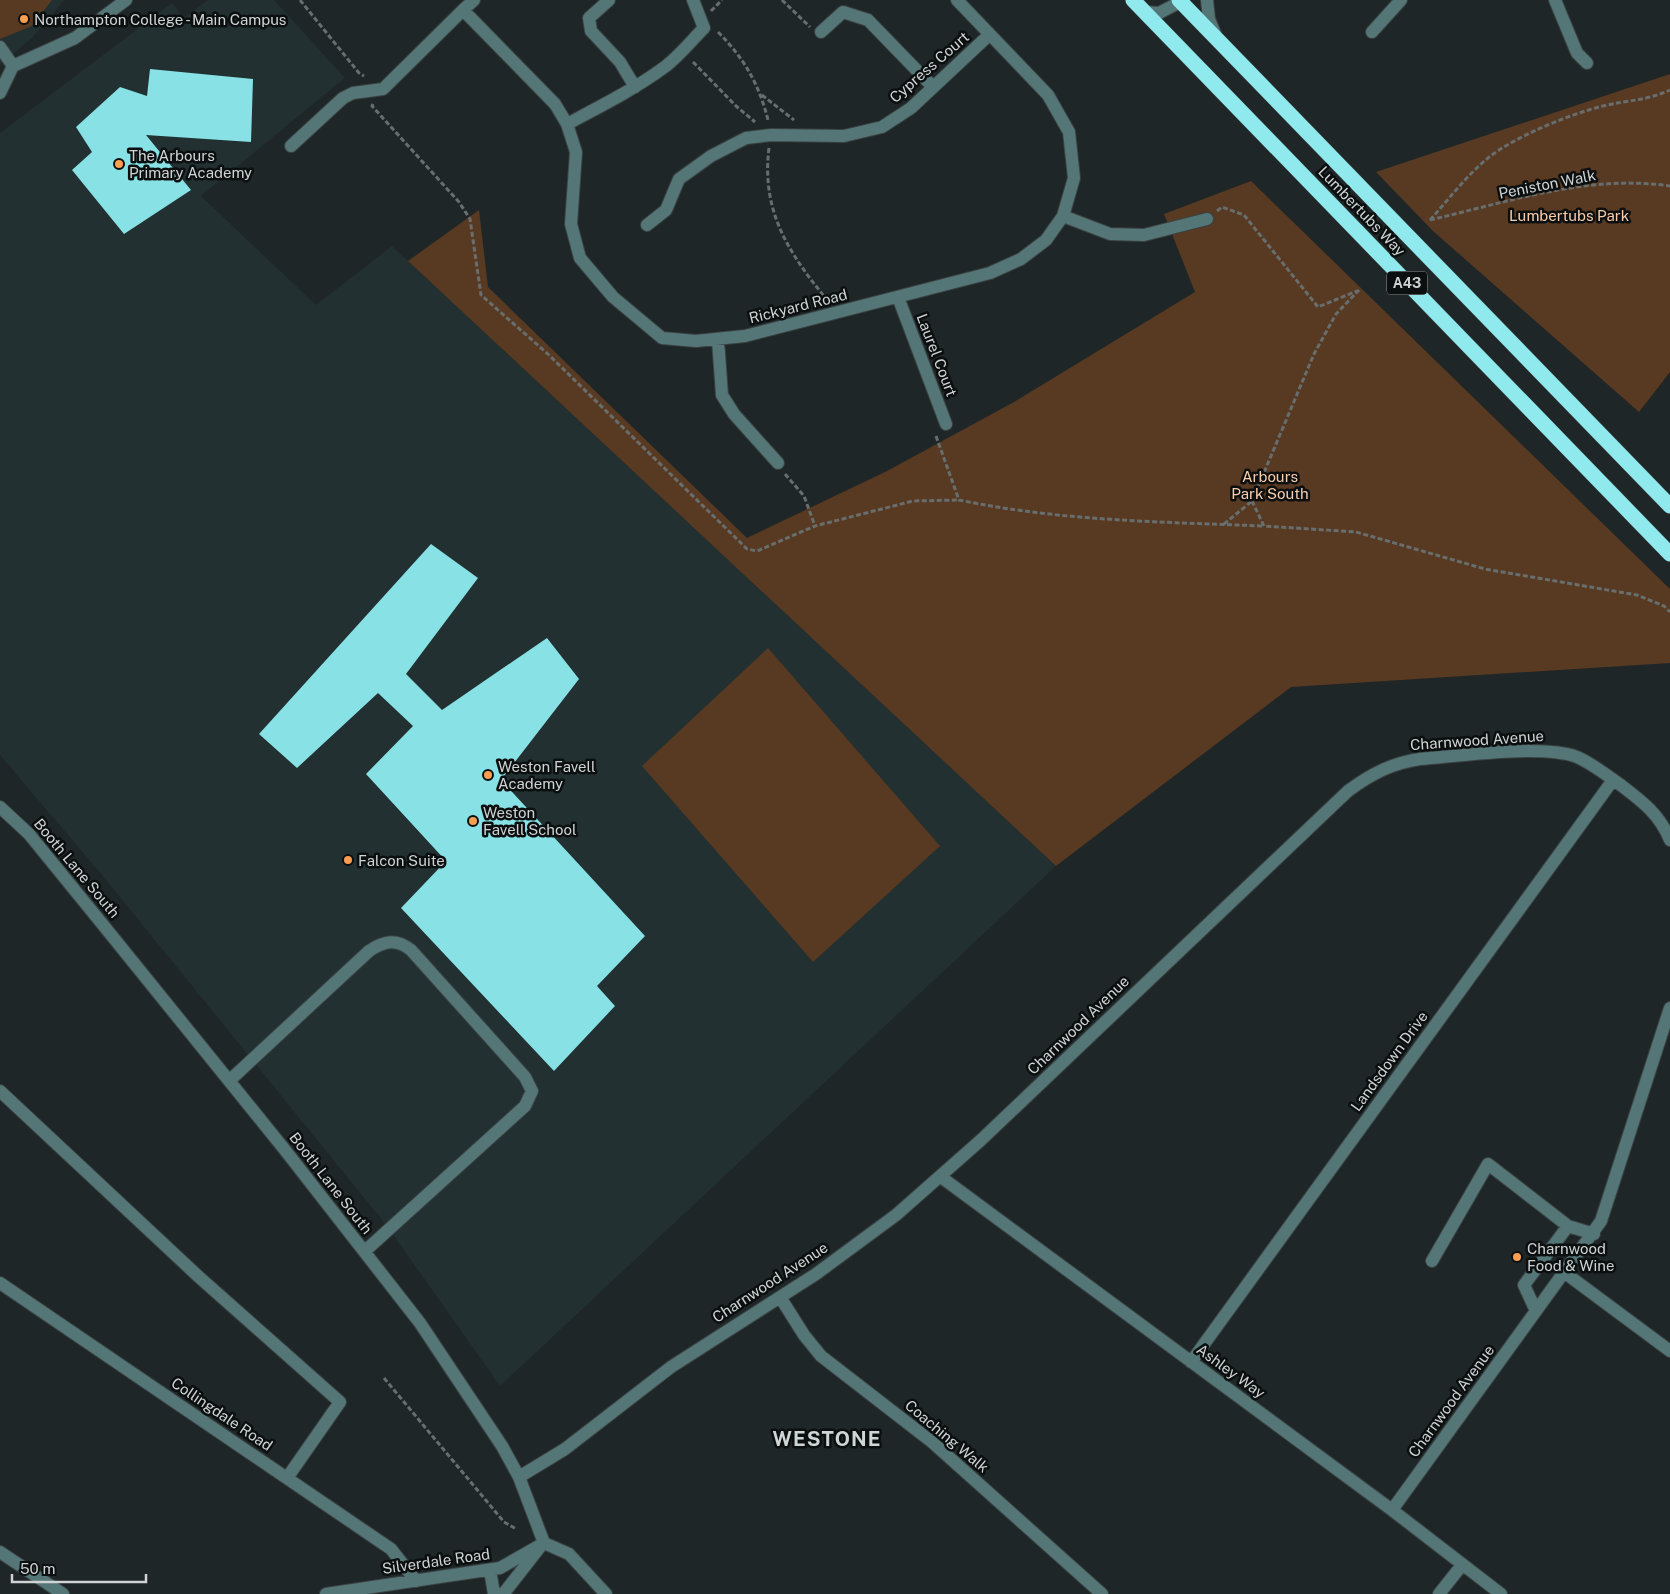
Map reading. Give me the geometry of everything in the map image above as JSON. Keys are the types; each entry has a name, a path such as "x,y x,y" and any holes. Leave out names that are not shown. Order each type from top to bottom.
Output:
{"highway":[{"name":"Lumbertubs Way","path":"1134,0 1670,554"},
{"name":"Lumbertubs Way","path":"1182,1 1216,39 1670,506"}],"street":[{"path":"0,93 13,66 75,38 126,0"},
{"path":"291,146 343,98 353,93 383,89 474,0"},
{"path":"609,0 589,18 591,31 620,62 635,87"},
{"path":"566,124 635,87 667,65 704,28 693,0"},
{"name":"Rickyard Road","path":"463,10 555,104 566,124 576,152 571,224 580,258 613,297 662,338 696,341 745,336 990,272 1021,259 1046,240 1063,216 1074,178 1069,132 1048,95 957,0"},
{"path":"1207,0 1209,19 1216,39"},
{"path":"1372,32 1401,0"},
{"path":"1555,0 1577,53 1587,63"},
{"path":"1145,12 1159,13 1182,1"},
{"path":"822,32 843,12 868,20 933,87"},
{"name":"Cypress Court","path":"647,225 666,210 669,198 679,180 710,156 746,138 771,135 844,136 882,127 911,108 989,35"},
{"path":"0,47 13,66"},
{"path":"1063,216 1110,234 1144,234 1207,219"},
{"name":"Laurel Court","path":"898,297 946,424"},
{"path":"718,340 722,395 734,414 778,463"},
{"name":"Charnwood Avenue","path":"519,1477 565,1449 671,1367 780,1297 866,1238 941,1177 1341,798 1371,775 1389,766 1420,759 1552,752 1578,758 1613,780 1651,809 1665,828 1670,840"},
{"name":"Landsdown Drive","path":"1191,1362 1613,780"},
{"name":"Booth Lane South","path":"1,810 29,834 229,1080 420,1323 478,1408 519,1477 544,1543"},
{"path":"229,1080 369,951 389,941 398,942 411,950 525,1077 532,1091 525,1106 365,1251"},
{"name":"Charnwood Avenue","path":"1392,1510 1594,1234 1601,1221 1670,1008"},
{"path":"0,1091 199,1278 340,1402 287,1478"},
{"path":"1432,1261 1488,1164 1568,1226 1594,1234"},
{"name":"Ashley Way","path":"941,1177 1392,1510 1501,1594"},
{"path":"1536,1311 1524,1285 1568,1226"},
{"path":"1565,1273 1670,1351"},
{"name":"Collingdale Road","path":"0,1283 391,1549 416,1581"},
{"name":"Coaching Walk","path":"780,1297 804,1335 821,1356 932,1442 1102,1594"},
{"path":"501,1594 504,1593 544,1543 569,1554 606,1594"},
{"name":"Silverdale Road","path":"326,1594 490,1570 509,1565 544,1543"},
{"path":"0,1552 63,1594"},
{"path":"1439,1594 1462,1565"},
{"path":"490,1570 494,1594"}],"path":[{"path":"300,0 359,73 383,89 372,106 459,202 470,219 481,295 549,355 747,549 757,550 815,526 913,501 959,500 1012,511 1112,520 1356,532 1485,569 1636,595 1664,606 1670,612"},
{"path":"782,0 807,26 822,32"},
{"path":"704,28 714,28 738,52 761,94 771,135 766,170 772,208 783,238 801,268 837,313"},
{"path":"682,50 736,106 771,135"},
{"name":"Peniston Walk","path":"1670,90 1648,99 1603,106 1558,121 1517,142 1490,157 1464,181 1430,220 1536,194 1594,185 1649,183 1670,186"},
{"path":"761,94 813,136"},
{"path":"1207,219 1222,208 1244,215 1318,307 1359,290 1336,314 1314,354 1252,501 1223,524"},
{"path":"946,424 936,434 959,500"},
{"path":"778,463 804,496 815,526"},
{"path":"1252,501 1264,526"},
{"path":"384,1378 504,1522 516,1529"}],"shaded area":[{"name":"Northampton College - Main Campus","path":"0,0 64,0 32,38 0,65"},
{"name":"Weston Favell Academy","path":"208,0 274,0 345,78 201,196 316,305 392,246 1056,866 500,1386 387,1226 102,875 0,755 0,133 172,3 184,18"}],"green space":[{"path":"0,0 52,0 32,26 0,39"},
{"name":"Lumbertubs Park","path":"1670,74 1670,372 1639,412 1433,231 1376,172"},
{"name":"Arbours Park South","path":"1251,181 1670,589 1670,663 1291,687 1056,866 408,261 479,210 488,287 747,538 887,471 1014,402 1195,292 1164,214"},
{"path":"768,648 940,846 813,962 642,766"}],"building":[{"path":"150,69 253,79 251,142 146,135 191,190 124,234 72,170 92,152 76,127 120,87 147,96"},
{"name":"Weston Favell School","path":"431,544 478,578 406,674 442,710 547,638 579,679 501,780 645,936 597,986 615,1006 554,1071 401,908 446,861 366,774 413,726 378,693 297,768 259,734"}],"place":[{"name":"Northampton College - Main Campus","path":"24,19"},
{"name":"The Arbours Primary Academy","path":"119,164"},
{"name":"Weston Favell Academy","path":"488,775"},
{"name":"Weston Favell School","path":"473,821"},
{"name":"Falcon Suite","path":"348,860"},
{"name":"Charnwood Food & Wine","path":"1517,1257"}],"district":[{"name":"WESTONE","path":"827,1439"}]}
